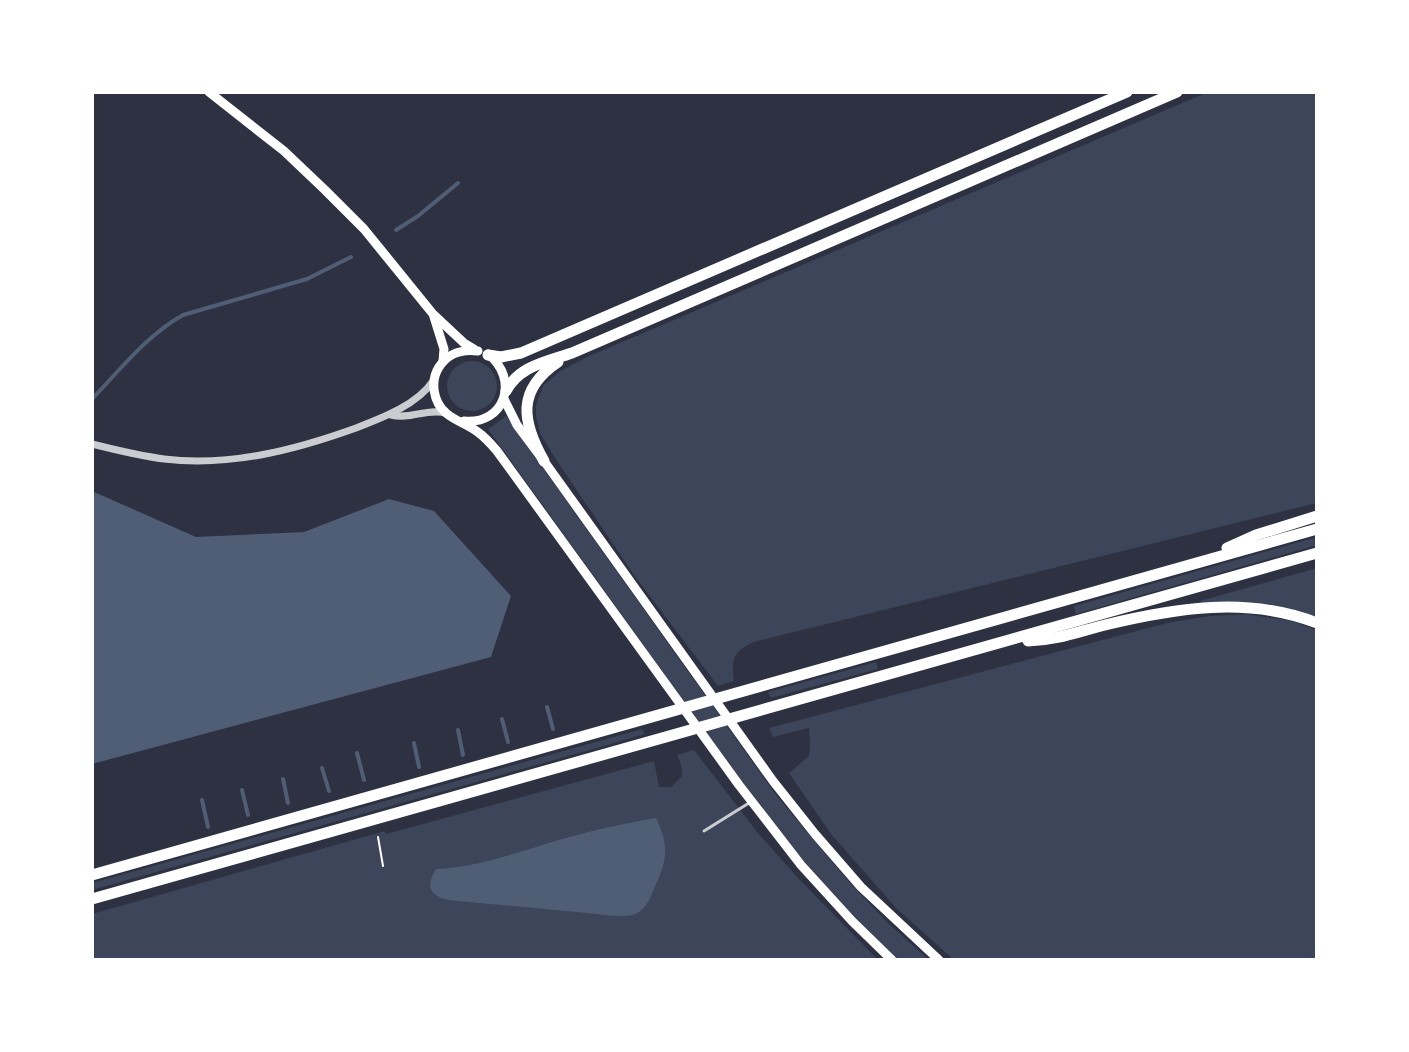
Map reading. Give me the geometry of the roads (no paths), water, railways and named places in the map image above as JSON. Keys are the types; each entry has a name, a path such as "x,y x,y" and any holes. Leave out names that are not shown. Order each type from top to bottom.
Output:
{"highway":[{"path":"483,353 501,357 521,353 1127,92"},
{"path":"505,395 513,379 526,369 572,353 1177,92"},
{"path":"544,461 528,426 529,398 541,376 572,353"},
{"path":"1193,563 1256,535 1317,516"},
{"path":"92,875 1317,529"},
{"path":"92,899 1317,553"},
{"path":"1011,641 1050,640 1147,616 1212,607 1266,609 1317,623"}],"main road":[{"path":"209,92 272,141 325,190 364,229 433,314 464,343 496,361 503,370 511,416 773,781 861,887 939,960"},
{"path":"433,314 444,349 443,362 434,379 438,403 446,413 483,436 497,451 801,865 892,960"},
{"path":"443,362 462,351 483,353"},
{"path":"456,420 479,421 490,416 498,409 505,395"}],"street":[{"path":"92,444 166,459 230,460 256,457 288,450 391,415 428,389 434,379"},
{"path":"391,415 402,418 425,411 446,413"}],"lane":[{"path":"704,831 752,801"}],"waterway":[{"path":"396,230 458,183"},
{"path":"92,399 146,343 183,315 307,279 351,257"},
{"path":"547,707 553,729"},
{"path":"502,719 508,742"},
{"path":"458,730 463,755"},
{"path":"414,743 419,767"},
{"path":"357,753 364,780"},
{"path":"322,768 329,791"},
{"path":"283,779 288,803"},
{"path":"242,790 248,815"},
{"path":"202,800 208,827"}]}
